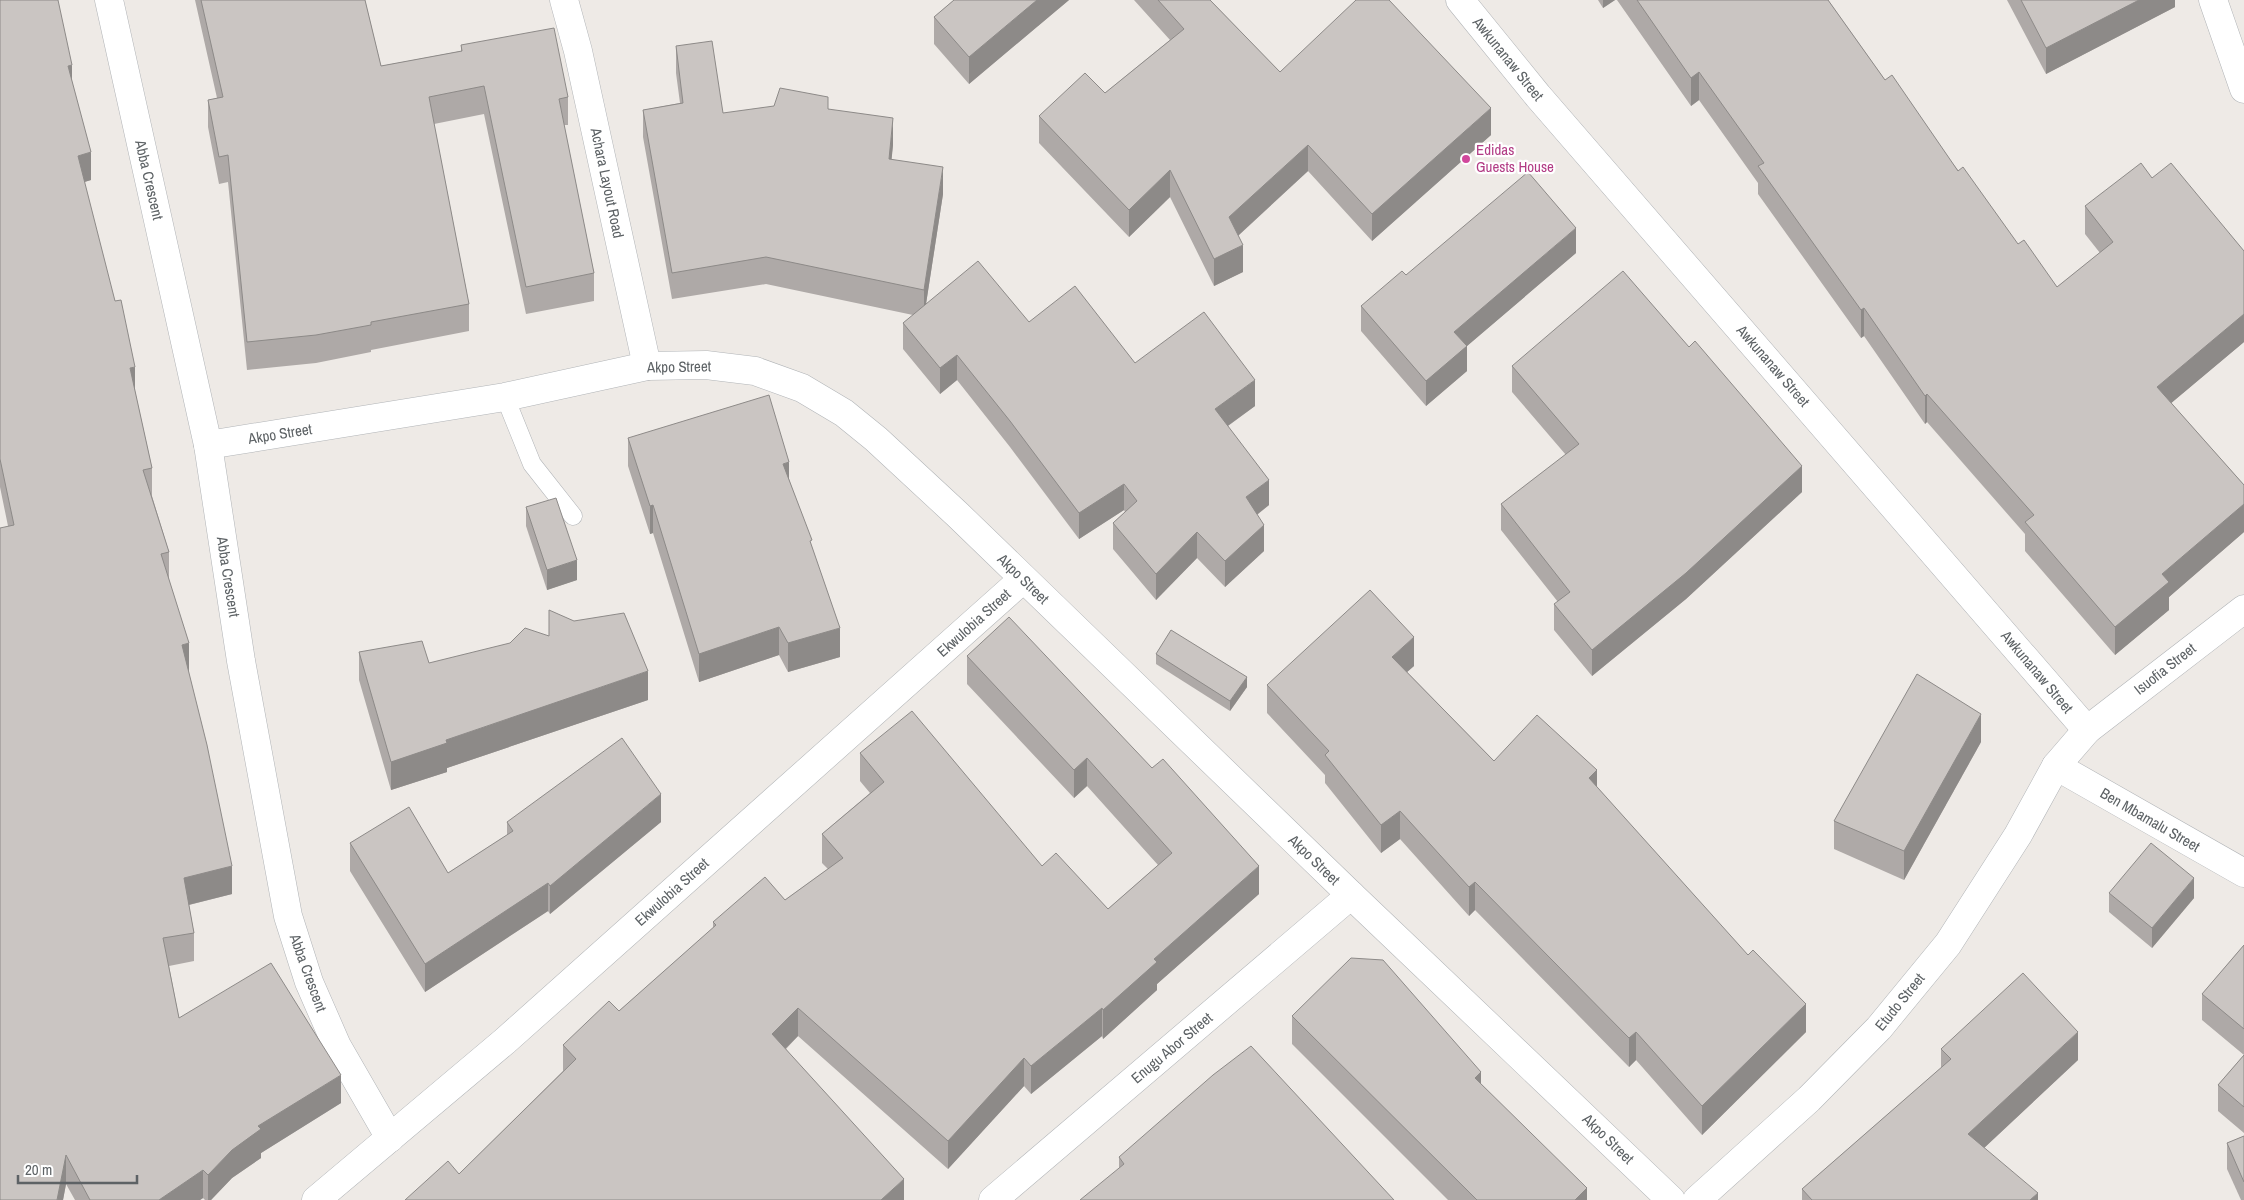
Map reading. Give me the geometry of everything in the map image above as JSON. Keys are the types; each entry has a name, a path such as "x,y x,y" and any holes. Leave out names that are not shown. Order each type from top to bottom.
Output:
{"street":[{"name":"Abba Crescent","path":"109,0 208,445 241,661 288,916 309,982 337,1046 390,1138"},
{"name":"Achara Layout Road","path":"564,0 578,52 647,366"},
{"name":"Awkunanaw Street","path":"1460,0 1538,96 2087,730"},
{"path":"2213,0 2244,89"},
{"name":"Akpo Street","path":"208,445 505,398 647,366 706,365 755,371 802,388 844,412 958,515 1351,895 1671,1200"},
{"name":"Ekwulobia Street","path":"316,1200 505,1041 1023,579"},
{"name":"Isuofia Street","path":"2056,766 2087,730 2244,609"},
{"name":"Ben Mbamalu Street","path":"2056,766 2244,873"},
{"name":"Etudo Street","path":"1697,1200 1810,1099 1880,1028 1948,944 2018,835 2056,766"},
{"name":"Enugu Abor Street","path":"993,1200 1351,895"}],"lane":[{"path":"505,398 532,464 573,516"}],"building":[{"path":"0,0 58,0 72,65 68,66 91,152 78,156 115,301 121,300 135,367 130,368 152,468 143,470 169,552 161,554 189,643 182,645 207,745 232,866 184,878 194,933 163,938 179,1018 271,963 341,1075 258,1126 261,1129 232,1150 208,1175 203,1170 159,1200 90,1200 66,1155 57,1200 0,1200 0,528 14,525 0,459"},
{"path":"201,0 365,0 381,66 462,51 461,45 554,28 568,97 559,99 594,273 526,287 484,86 429,97 469,304 371,322 371,325 316,335 247,342 228,155 219,157 208,100 223,97"},
{"path":"954,0 1037,0 969,57 934,17"},
{"path":"1158,0 1210,0 1280,72 1356,0 1389,0 1491,108 1372,214 1308,145 1229,217 1243,245 1214,259 1170,170 1129,210 1039,116 1085,73 1105,93 1184,29"},
{"path":"1637,0 1828,0 1885,80 1892,75 1958,171 1963,167 2018,244 2024,240 2057,287 2113,242 2085,206 2141,163 2152,178 2171,163 2244,251 2244,314 2157,387 2244,485 2244,504 2162,574 2169,582 2115,627 2025,522 2034,515 1927,394 1925,396 1864,308 1861,310 1758,166 1764,163 1699,72 1691,78"},
{"path":"2021,0 2139,0 2046,48"},
{"path":"712,41 723,113 774,106 780,88 828,97 828,109 893,118 889,159 943,167 924,290 766,257 672,273 643,110 683,103 676,46"},
{"path":"1528,172 1576,228 1454,332 1467,346 1426,381 1361,306 1402,271 1406,275"},
{"path":"978,261 1029,322 1075,286 1135,363 1204,312 1255,380 1215,409 1269,480 1246,497 1264,525 1225,561 1197,532 1156,574 1113,523 1137,501 1124,484 1079,513 1010,421 957,355 940,368 903,323"},
{"path":"1623,271 1689,347 1695,341 1802,466 1686,573 1592,650 1554,604 1570,592 1501,504 1579,444 1512,366"},
{"path":"769,395 789,462 783,464 812,540 810,541 840,628 788,643 779,627 699,654 653,505 650,506 628,438"},
{"path":"556,498 577,560 547,570 526,507"},
{"path":"1370,590 1414,637 1392,657 1494,761 1537,715 1597,770 1589,778 1748,955 1753,950 1806,1004 1702,1106 1636,1032 1629,1038 1475,882 1469,887 1400,811 1381,825 1325,755 1329,751 1267,685"},
{"path":"549,610 574,621 624,613 648,671 446,740 447,743 391,762 359,652 422,641 429,663 510,643 525,628 549,636"},
{"path":"1009,617 1152,768 1163,759 1259,866 1154,959 1157,962 1103,1010 1102,1008 1031,1066 1024,1058 948,1141 798,1008 772,1034 904,1179 881,1200 405,1200 448,1161 459,1174 576,1059 563,1045 609,1001 619,1011 716,925 713,922 765,877 785,900 843,858 822,834 884,782 860,753 912,711 1042,866 1056,853 1108,909 1172,853 1087,758 1074,770 967,656"},
{"path":"1171,630 1247,677 1230,701 1156,654"},
{"path":"1917,674 1981,714 1904,851 1834,821"},
{"path":"622,738 661,794 550,886 548,883 425,964 350,843 409,807 448,873 513,831 507,822"},
{"path":"2151,843 2194,878 2152,928 2109,893"},
{"path":"2244,945 2244,1029 2202,994"},
{"path":"1351,958 1383,960 1481,1072 1475,1078 1587,1188 1575,1200 1477,1200 1292,1016"},
{"path":"2023,973 2078,1032 1968,1134 2038,1193 2030,1200 1812,1200 1802,1189 1951,1059 1941,1049"},
{"path":"1251,1046 1394,1200 1080,1200 1124,1164 1119,1157 1213,1075"},
{"path":"2244,1055 2244,1107 2218,1085"},
{"path":"2244,1136 2244,1182 2227,1143"}],"place":[{"name":"Edidas Guests House","path":"1466,159"}]}
